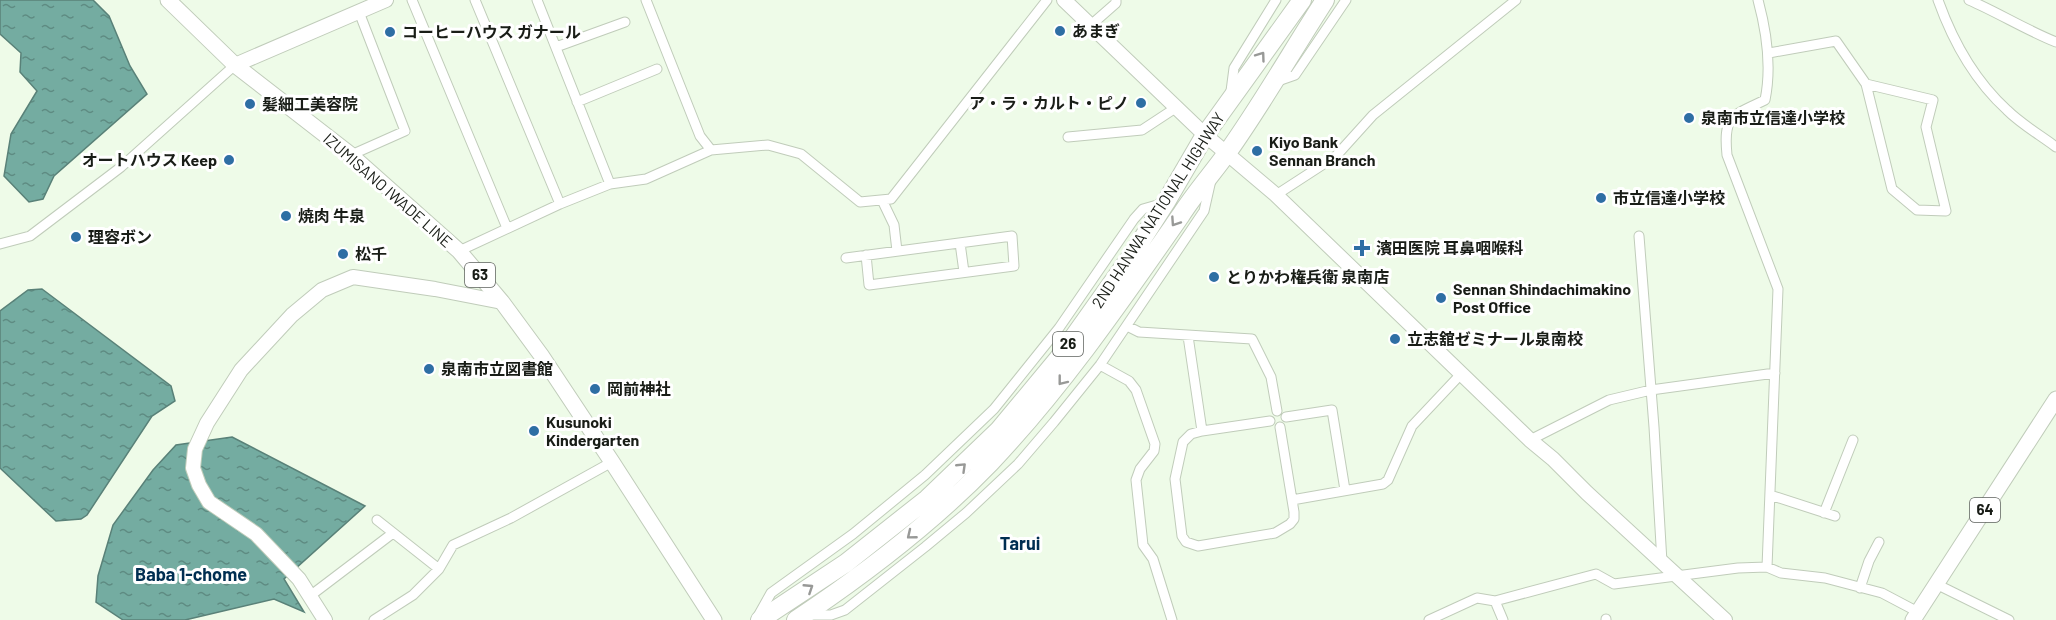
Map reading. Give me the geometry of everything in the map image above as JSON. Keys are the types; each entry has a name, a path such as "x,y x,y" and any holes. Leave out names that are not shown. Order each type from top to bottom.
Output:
{"highway":[{"name":"2ND HANWA NATIONAL HIGHWAY","path":"758,620 846,563 927,499 999,430 1058,359 1132,255 1205,135 1302,0"},
{"name":"2ND HANWA NATIONAL HIGHWAY","path":"800,617 865,572 908,537 988,464 1060,382 1227,153 1274,83 1325,0"}],"main road":[{"name":"IZUMISANO IWADE LINE","path":"168,0 235,65 351,156 459,251 502,302 540,355 714,620"},
{"name":"64","path":"1916,616 2056,399"}],"street":[{"path":"0,244 30,236 122,167 235,65 386,0"},
{"path":"412,0 507,228"},
{"path":"475,0 561,204"},
{"path":"646,0 700,135 711,150"},
{"path":"459,251 610,184 646,179 711,150 768,145 801,154 860,202 891,199 1047,0"},
{"path":"1064,0 1205,135 1276,195 1530,440 1725,620"},
{"path":"1091,25 1116,3 1116,0"},
{"path":"1230,99 1234,68 1276,0"},
{"path":"1274,83 1295,75 1346,0"},
{"path":"1276,195 1336,156 1373,115 1516,0"},
{"path":"1758,0 1769,53 1768,86 1765,100 1732,116 1725,137 1727,155 1778,289 1767,567"},
{"path":"1938,0 1946,24 1962,55 1984,87 2008,112 2056,147"},
{"path":"1969,0 1998,12 2027,30 2056,42"},
{"path":"540,1 610,184"},
{"path":"351,156 405,131 359,12"},
{"path":"556,47 625,22"},
{"path":"1769,53 1836,41 1866,84 1892,189 1917,210 1946,210 1926,127 1933,100 1866,84"},
{"path":"577,102 657,69"},
{"path":"1068,137 1142,130 1177,107"},
{"path":"800,617 831,615 845,610 925,547 1018,464 1100,365 1204,211 1214,169"},
{"path":"882,200 894,225 897,251"},
{"path":"846,258 866,255 1012,236 1014,266 869,285 866,255"},
{"path":"1639,236 1662,562"},
{"path":"960,243 964,272"},
{"path":"325,620 299,579 256,534 210,502 199,485 193,468 195,449 207,423 241,370 292,315 322,290 353,276 502,302"},
{"path":"1127,326 1139,332 1252,339 1271,377 1277,411"},
{"path":"1188,336 1202,431"},
{"path":"1100,365 1129,381 1136,390 1155,444 1154,451 1140,469 1136,480 1143,545 1153,559 1172,620"},
{"path":"1530,440 1609,400 1651,390 1775,373"},
{"path":"1292,500 1383,484 1388,480 1412,426 1461,374"},
{"path":"1286,417 1332,410 1345,490"},
{"path":"1277,411 1284,413 1286,417 1286,423 1280,427 1272,425 1270,421 1272,413 1277,411"},
{"path":"1270,421 1202,431 1191,434 1183,442 1175,479 1182,536 1186,542 1198,546 1275,533 1283,530 1294,519 1280,427"},
{"path":"1824,513 1853,440"},
{"path":"374,620 413,595 439,570 453,545 511,518 612,462"},
{"path":"1770,495 1835,516"},
{"path":"377,519 439,570"},
{"path":"310,596 393,533"},
{"path":"1860,588 1869,561 1879,542"},
{"path":"1429,620 1477,598 1495,601 1596,574 1614,584 1738,568 1767,567 1781,573 1825,578 1882,593 1916,616"},
{"path":"1936,584 2009,620"},
{"path":"1495,601 1503,620"}],"water":[{"path":"0,0 93,0 109,16 130,66 147,94 54,176 43,199 29,202 4,176 11,134 37,91 20,72 21,53 0,34"},
{"path":"42,289 171,386 175,401 152,416 87,515 81,519 56,521 0,468 0,311 28,290"},
{"path":"232,437 365,506 284,579 304,612 274,599 185,620 123,620 96,602 98,576 113,525 153,470 176,445"}],"place":[{"name":"あまぎ","path":"1060,31"},
{"name":"コーヒーハウス ガナール","path":"390,32"},
{"name":"ア・ラ・カルト・ピノ","path":"1141,103"},
{"name":"髪細工美容院","path":"250,104"},
{"name":"泉南市立信達小学校","path":"1689,118"},
{"name":"Kiyo Bank Sennan Branch","path":"1257,151"},
{"name":"オートハウス Keep","path":"229,160"},
{"name":"市立信達小学校","path":"1601,198"},
{"name":"焼肉 牛泉","path":"286,216"},
{"name":"理容ボン","path":"76,237"},
{"name":"濱田医院 耳鼻咽喉科","path":"1362,248"},
{"name":"松千","path":"343,254"},
{"name":"とりかわ権兵衛 泉南店","path":"1214,277"},
{"name":"Sennan Shindachimakino Post Office","path":"1441,298"},
{"name":"立志舘ゼミナール泉南校","path":"1395,339"},
{"name":"泉南市立図書館","path":"429,369"},
{"name":"岡前神社","path":"595,389"},
{"name":"Kusunoki Kindergarten","path":"534,431"}],"district":[{"name":"Tarui","path":"1020,544"},
{"name":"Baba 1-chome","path":"191,575"}]}
